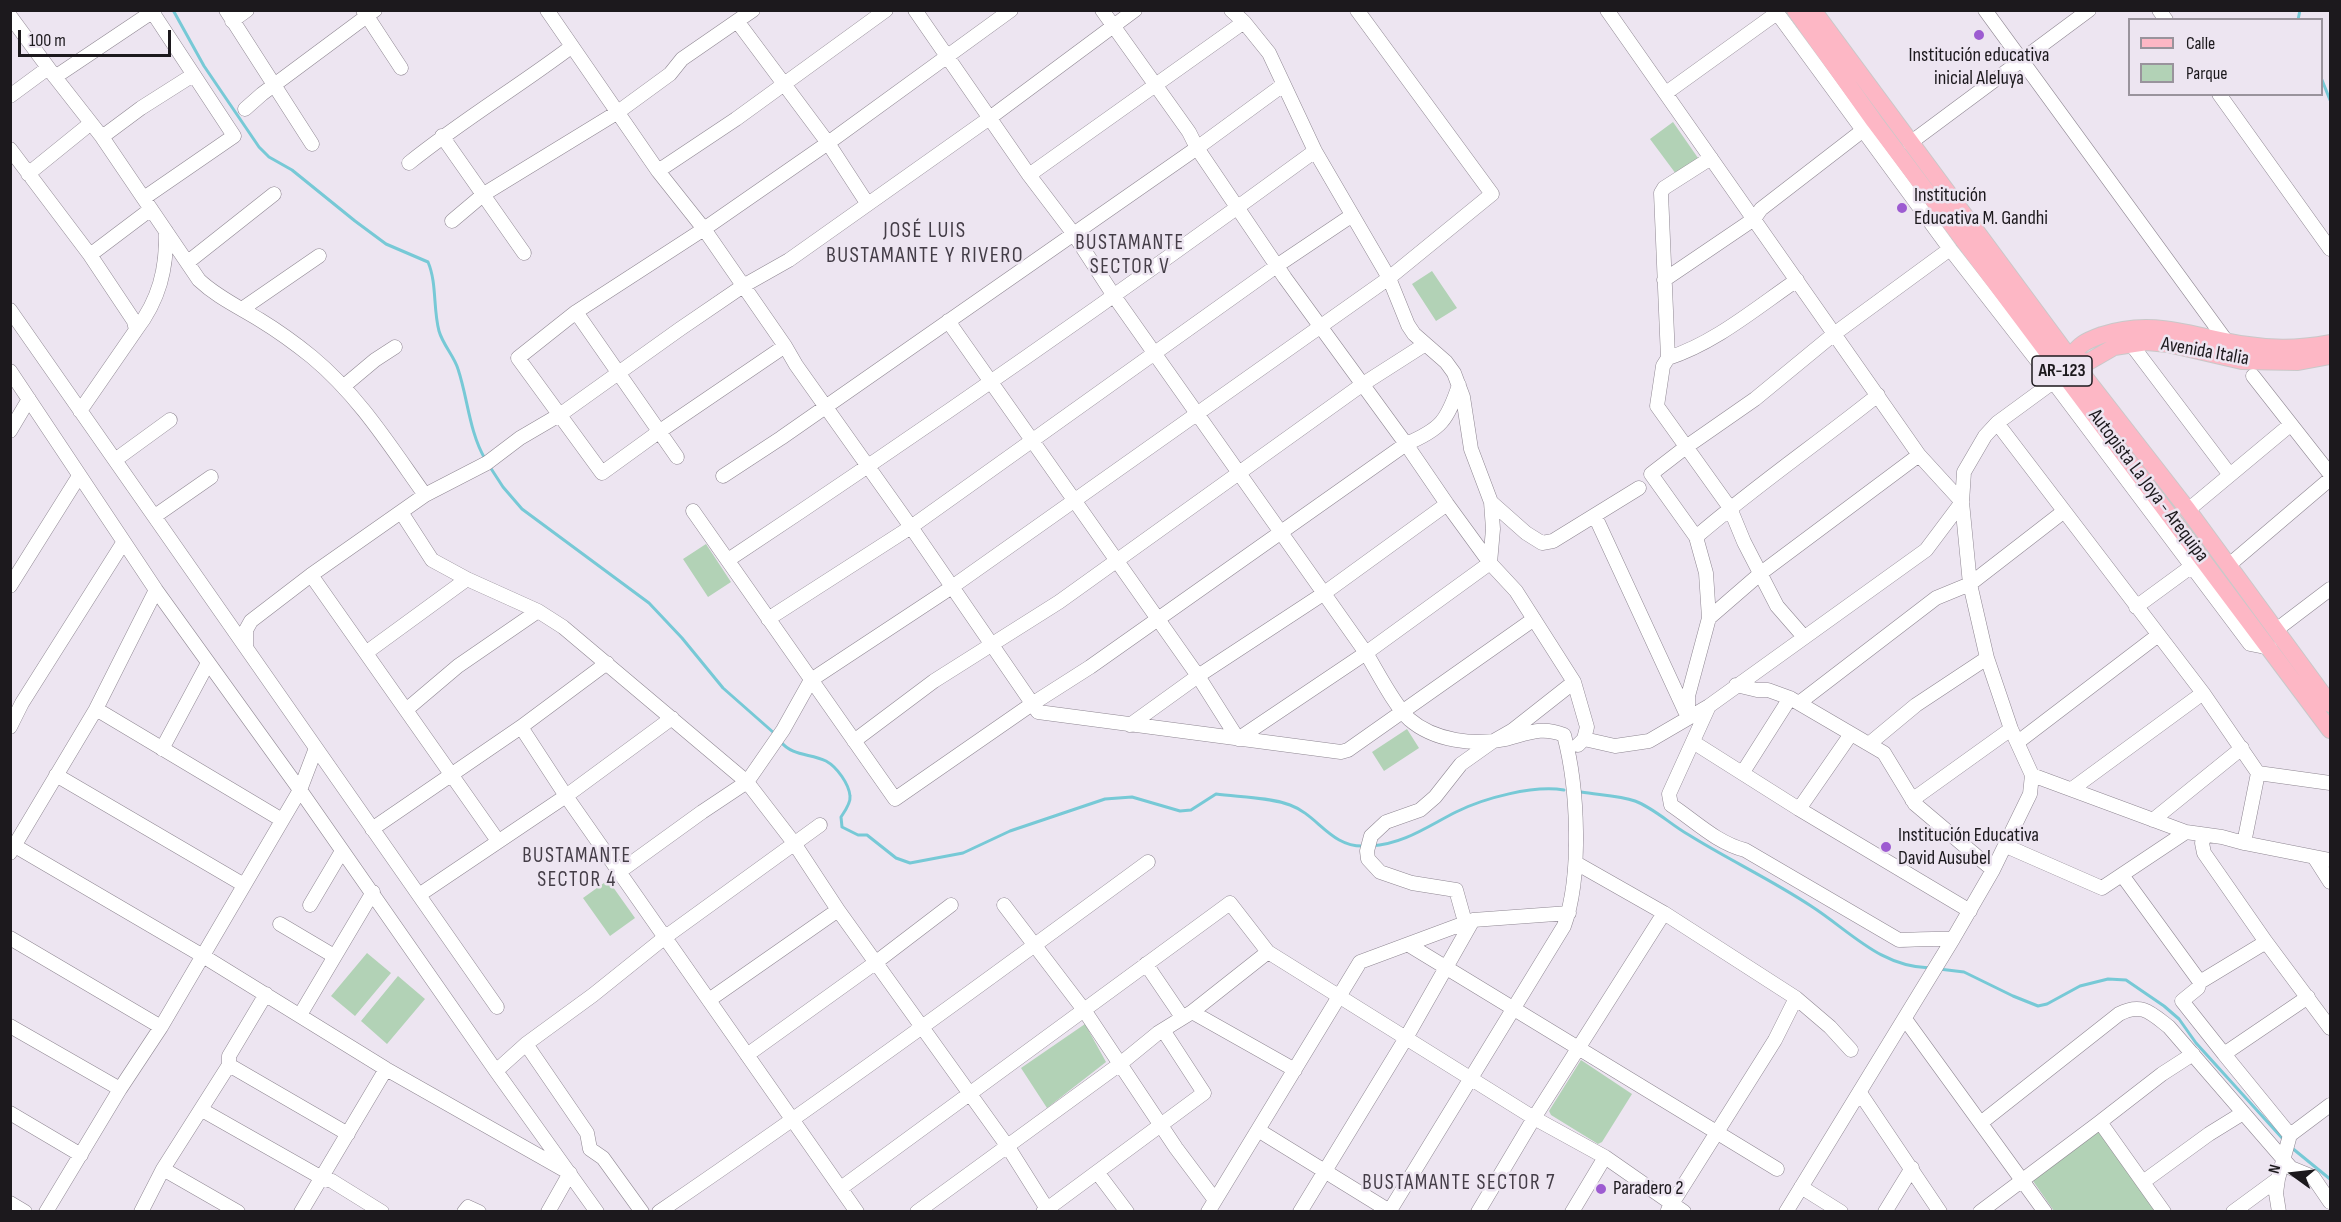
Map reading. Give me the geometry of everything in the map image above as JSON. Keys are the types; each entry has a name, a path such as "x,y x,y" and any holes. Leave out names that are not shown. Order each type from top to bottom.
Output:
{"main road":[{"name":"Autopista La Joya - Arequipa","path":"1795,10 2056,369 2271,648 2331,730"},
{"name":"Autopista La Joya - Arequipa","path":"1813,10 1910,143 2056,369 2188,510 2276,630 2328,695"},
{"name":"Avenida Italia","path":"2056,369 2077,346 2127,329 2156,327 2227,342 2281,347 2331,343"},
{"name":"Avenida Italia","path":"2056,369 2088,362 2114,346 2156,342 2242,361 2298,362 2331,356"}],"street":[{"path":"247,10 229,16 312,144"},
{"path":"547,10 658,171 704,229 1038,712 1341,752 1348,750 1534,619"},
{"path":"452,220 483,194 618,112 670,74 682,59 753,10"},
{"path":"658,171 736,119 886,10"},
{"path":"915,10 1366,653 1403,712 1418,725 1436,734 1463,741 1492,742 1549,729 1564,735 1571,762 1576,863 1569,913 1564,926 1389,1211 1258,1130"},
{"path":"785,346 602,473 518,358 576,312 704,229 828,143 1011,10"},
{"path":"1102,10 1189,132 1197,148 1319,326 1490,563 1516,591 1574,682 1587,727 1584,739 1576,747 1571,762"},
{"path":"246,647 246,630 252,621 311,575 425,495 472,472 520,438 561,414 743,286 789,260 991,117 1135,10"},
{"path":"1231,10 1269,53 1315,151 1389,278 1408,325 1424,345 1446,362 1459,385 1466,411 1471,449 1491,502 1493,529 1490,563 1366,653 1238,739"},
{"path":"619,872 747,782 783,730 811,680 952,587 1389,278 1492,194 1357,10"},
{"path":"1606,10 1919,455 1962,502"},
{"path":"1985,10 2242,361"},
{"path":"1910,143 2089,10"},
{"path":"10,96 154,12 234,136 148,204 90,255"},
{"path":"245,110 368,12 401,68"},
{"path":"1666,93 1776,12 1950,249 2056,369 2192,566 2250,644 2271,648"},
{"path":"15,15 52,73 102,137 199,280 214,294 242,309 296,345 344,386 361,405 425,495"},
{"path":"737,21 828,143 867,203"},
{"path":"1029,175 1244,22"},
{"path":"409,163 442,136 530,78 572,47"},
{"path":"102,137 141,108 193,75"},
{"path":"723,476 1197,148 1283,85"},
{"path":"2221,96 2331,249"},
{"path":"28,174 91,123"},
{"path":"1664,279 1754,219 1761,209 1862,131"},
{"path":"442,136 524,253"},
{"path":"10,149 90,255 134,321 136,330"},
{"path":"728,560 868,467 1114,296 1315,151"},
{"path":"1668,358 1661,193 1664,188 1711,158"},
{"path":"188,262 274,194"},
{"path":"768,620 911,527 1278,265 1351,216"},
{"path":"80,411 152,307 165,266 166,231"},
{"path":"1688,717 1688,696 1709,618 1706,573 1696,537 1651,474 1755,399 1834,334 1950,249"},
{"path":"242,309 319,255"},
{"path":"1797,280 1714,336 1689,351 1668,358 1662,366 1657,406 1730,508 1744,542 1777,606 1804,637"},
{"path":"10,310 496,1007"},
{"path":"576,312 677,457"},
{"path":"948,321 1198,676 1238,739"},
{"path":"2131,344 2230,475"},
{"path":"854,741 934,681 1059,602 1363,384 1424,345"},
{"path":"344,386 375,360 395,347"},
{"path":"1786,1212 1970,911 2006,846 2030,794 2032,775 2012,729 1987,658 1970,584 1962,502 1964,472 1985,436 2056,369"},
{"path":"10,371 123,543 373,892 496,1071 597,1212"},
{"path":"2253,376 2331,474"},
{"path":"693,511 895,799 1032,704 1090,668 1406,444 1429,434 1447,417 1459,385"},
{"path":"1696,537 1730,508 1878,396"},
{"path":"10,431 29,399"},
{"path":"116,460 170,420"},
{"path":"1997,423 2157,636 2203,693 2258,772 2244,843"},
{"path":"2188,510 2290,424"},
{"path":"1709,618 1761,573 1919,455"},
{"path":"10,586 79,476"},
{"path":"155,516 211,477"},
{"path":"2229,565 2331,479"},
{"path":"1491,502 1526,533 1542,543 1553,541 1639,488"},
{"path":"1584,739 1615,746 1649,741 1709,706 1926,550 1962,502"},
{"path":"1130,725 1198,676 1323,594 1447,504"},
{"path":"401,512 432,560 467,579 538,611 564,627 747,782 794,843 875,963 1008,1147 1046,1211 1204,1093 1163,1030"},
{"path":"1743,772 1795,701 1936,598 1970,584 2063,512"},
{"path":"1595,516 1688,717"},
{"path":"10,727 27,695 123,543"},
{"path":"2136,607 2192,566"},
{"path":"311,575 498,841"},
{"path":"367,652 467,579"},
{"path":"2276,630 2331,589"},
{"path":"156,590 96,709 13,850 203,956 386,1069 570,1173"},
{"path":"406,710 458,666 538,611"},
{"path":"2018,742 2157,636"},
{"path":"1869,744 1916,705 1987,658"},
{"path":"162,749 208,663"},
{"path":"372,829 521,727 607,663"},
{"path":"1300,1212 1406,1038 1446,968 1469,921 1456,890 1412,883 1380,872 1368,859 1368,843 1377,829 1386,822 1420,810 1435,797 1461,764 1513,730 1574,682"},
{"path":"1736,685 1768,690 1795,701 1884,753 1912,800 1993,870"},
{"path":"2072,789 2203,693"},
{"path":"1709,706 1669,794 1671,805 1713,836 1733,847 1745,850 1899,940 1953,939"},
{"path":"96,709 282,820"},
{"path":"419,895 566,796 672,718"},
{"path":"521,727 664,938 857,1212"},
{"path":"1912,800 2012,729"},
{"path":"1799,809 1851,734"},
{"path":"1693,742 1799,809 1970,911"},
{"path":"47,1211 120,1089 161,1027 300,790 316,747"},
{"path":"2153,820 2242,748"},
{"path":"2258,772 2331,783"},
{"path":"56,775 244,885"},
{"path":"2032,775 2186,832 2222,837 2331,860"},
{"path":"496,1071 526,1044 593,995 664,938 819,825"},
{"path":"2006,846 2102,888 2186,832"},
{"path":"2205,836 2202,843 2204,853 2266,942 2331,1028"},
{"path":"310,905 342,851"},
{"path":"2314,857 2331,882"},
{"path":"659,1212 923,1028 1148,862"},
{"path":"1576,863 1664,913 1796,998 1830,1027 1851,1050"},
{"path":"2122,875 2200,982"},
{"path":"300,1014 373,892"},
{"path":"841,1188 1230,903 1269,952 1534,1118 1605,1157 1670,1208 1684,1212"},
{"path":"747,1055 951,905"},
{"path":"1004,905 1084,1010 1211,1206 1360,962 1469,921 1569,913"},
{"path":"709,1000 838,910"},
{"path":"1478,1212 1534,1118 1664,913"},
{"path":"280,924 334,956"},
{"path":"10,938 161,1027"},
{"path":"2266,942 2200,982 2198,988 2182,1001 2290,1135"},
{"path":"1409,945 1715,1133 1778,1169"},
{"path":"917,1212 1008,1147 1163,1030 1187,1015 1269,952"},
{"path":"1146,964 1187,1015 1295,1070"},
{"path":"141,1212 164,1169 229,1065 229,1056 266,994"},
{"path":"2224,1054 2308,997"},
{"path":"1670,1208 1774,1040 1796,998"},
{"path":"1982,1122 2064,1059 2087,1038 2130,1008 2140,1008 2150,1012 2169,1027 2283,1160 2291,1168 2313,1177 2331,1202"},
{"path":"1905,1019 1982,1122 2045,1212"},
{"path":"10,1026 120,1089"},
{"path":"526,1044 586,1133 590,1149 603,1158 642,1212"},
{"path":"1980,1212 2024,1181 2162,1074 2193,1054"},
{"path":"229,1065 348,1134"},
{"path":"301,1212 386,1069"},
{"path":"1860,1094 1940,1212"},
{"path":"2279,1212 2276,1193 2278,1179 2290,1135 2331,1105"},
{"path":"202,1110 322,1178 332,1181 382,1212"},
{"path":"10,1113 81,1155"},
{"path":"2144,1182 2209,1134 2242,1113"},
{"path":"2100,1122 2164,1212"},
{"path":"1572,1212 1605,1157"},
{"path":"1886,1212 1912,1168"},
{"path":"164,1169 238,1212"},
{"path":"1097,1172 1127,1212"},
{"path":"548,1212 570,1173"},
{"path":"2233,1212 2278,1179"},
{"path":"1801,1187 1841,1212"},
{"path":"10,1203 25,1212"},
{"path":"464,1212 468,1207 479,1212"}],"green space":[{"path":"1673,122 1698,158 1676,174 1650,139"},
{"path":"1432,271 1457,308 1436,321 1412,284"},
{"path":"706,544 731,582 708,597 683,559"},
{"path":"1407,729 1419,748 1384,771 1372,752"},
{"path":"608,880 635,918 610,936 583,898"},
{"path":"367,953 391,973 355,1016 331,996"},
{"path":"398,976 425,999 387,1044 361,1021"},
{"path":"1085,1024 1106,1062 1047,1108 1021,1068"},
{"path":"1581,1060 1632,1094 1602,1142 1598,1144 1551,1115 1549,1111"},
{"path":"2098,1130 2156,1211 2054,1211 2033,1181"}],"waterway":[{"path":"173,10 204,66 259,147 269,157 292,170 386,244 428,262 433,279 439,331 458,369 472,426 485,459"},
{"path":"2298,18 2300,10"},
{"path":"2323,82 2330,100"},
{"path":"490,467 522,509 649,603 682,638 723,688 774,733"},
{"path":"780,741 790,750 826,761 842,776 850,799 841,817 842,827 858,835 867,835 896,858 910,863 963,853 1010,831 1105,799 1132,797 1180,811 1191,810 1216,794 1273,800 1300,810 1343,842 1365,846"},
{"path":"1371,846 1405,838 1480,802 1524,791 1564,790"},
{"path":"1581,792 1622,797 1642,804 1682,831 1796,897 1881,955 1912,966 1930,968"},
{"path":"1939,969 1964,972 2038,1006 2047,1004 2080,986 2108,979 2126,980 2179,1019 2196,1043 2283,1139"},
{"path":"2292,1148 2330,1179"}],"place":[{"name":"Institución educativa inicial Aleluya","path":"1979,35"},
{"name":"Institución Educativa M. Gandhi","path":"1902,208"},
{"name":"Institución Educativa David Ausubel","path":"1886,847"},
{"name":"Paradero 2","path":"1601,1189"}],"district":[{"name":"JOSÉ LUIS BUSTAMANTE Y RIVERO","path":"925,244"},
{"name":"BUSTAMANTE SECTOR V","path":"1130,256"},
{"name":"BUSTAMANTE SECTOR 4","path":"577,869"},
{"name":"BUSTAMANTE SECTOR 7","path":"1459,1184"}]}
